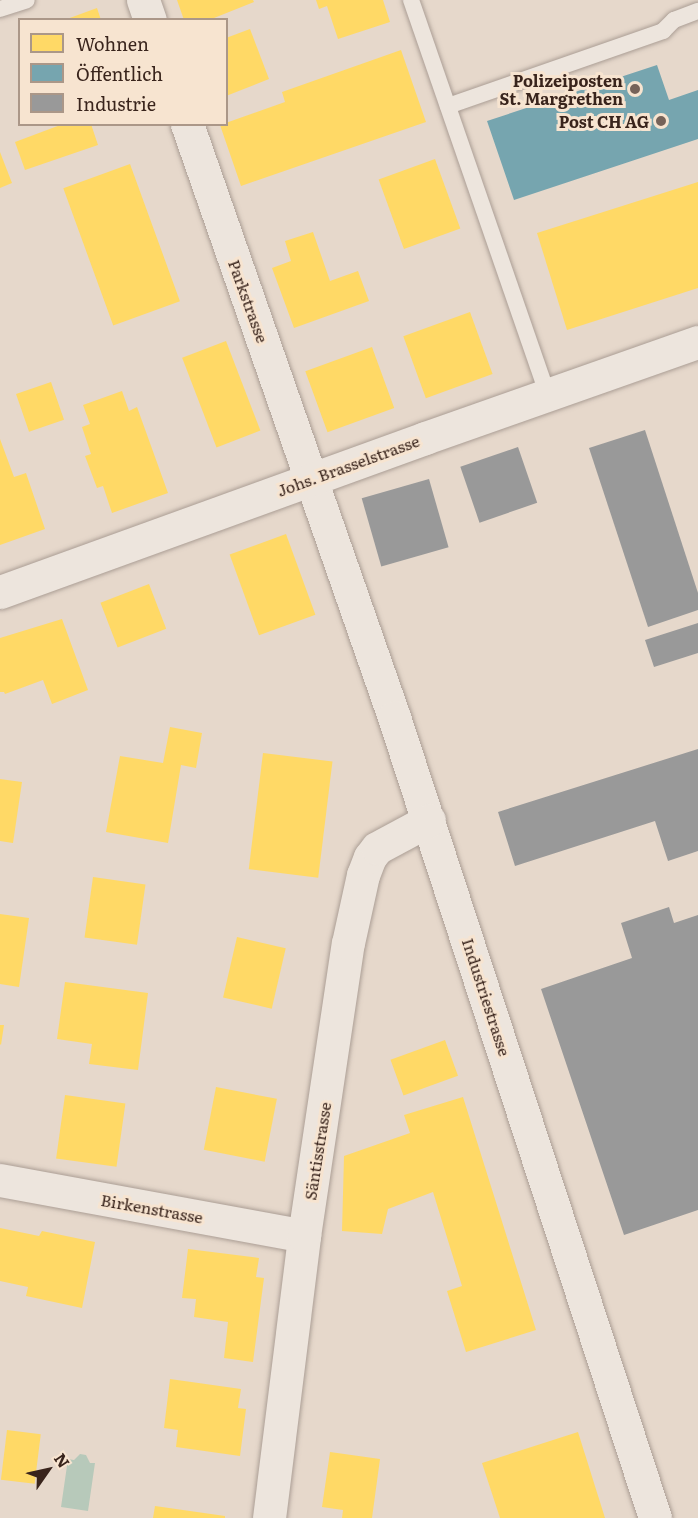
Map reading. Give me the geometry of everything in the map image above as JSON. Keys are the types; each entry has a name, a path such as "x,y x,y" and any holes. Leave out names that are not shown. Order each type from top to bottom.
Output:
{"street":[{"path":"143,0 149,18"},
{"name":"Parkstrasse","path":"188,126 312,478"},
{"name":"Johs. Brasselstrasse","path":"0,592 312,478 698,342"},
{"name":"Industriestrasse","path":"312,478 429,820 655,1518"},
{"name":"Säntisstrasse","path":"268,1518 304,1236 348,943 363,874 370,857 377,848 429,820"},
{"name":"Birkenstrasse","path":"0,1180 304,1236"}],"lane":[{"path":"0,9 27,0"},
{"path":"411,0 548,395"},
{"path":"448,106 663,31 674,20 698,11"}],"shaded area":[{"path":"80,1454 86,1455 90,1463 95,1463 88,1511 61,1507 68,1459 74,1460"}],"building: Wohnen":[{"path":"177,0 253,0 254,2 214,18 183,18"},
{"path":"316,0 383,0 390,22 338,39 327,6 319,9"},
{"path":"97,8 100,18 70,18"},
{"path":"250,29 269,79 228,95 228,37"},
{"path":"401,50 426,122 241,186 220,126 228,126 228,122 285,102 282,92"},
{"path":"58,126 92,126 98,145 25,170 15,142"},
{"path":"0,152 12,183 0,188"},
{"path":"435,159 460,229 404,249 379,180"},
{"path":"130,164 180,301 113,325 63,188"},
{"path":"698,182 698,288 567,330 537,233"},
{"path":"313,232 330,281 358,271 369,301 294,328 272,268 291,261 285,241"},
{"path":"470,312 493,374 426,398 403,336"},
{"path":"226,341 260,431 217,447 182,358"},
{"path":"372,347 394,408 328,432 305,371"},
{"path":"51,382 64,420 29,432 16,394"},
{"path":"122,391 129,411 137,407 168,493 112,513 103,486 97,488 85,456 91,454 82,427 90,424 83,405"},
{"path":"0,439 14,477 26,473 45,529 0,545"},
{"path":"286,534 315,615 259,635 230,555"},
{"path":"149,584 166,629 118,647 100,603"},
{"path":"62,619 88,690 52,704 43,680 5,694 0,692 0,638"},
{"path":"170,727 202,733 196,768 181,765 168,843 106,832 120,756 163,763"},
{"path":"263,753 332,762 318,878 249,869"},
{"path":"0,779 22,782 13,843 0,841"},
{"path":"93,877 145,884 137,945 85,937"},
{"path":"0,914 29,918 19,987 0,984"},
{"path":"237,937 286,948 272,1009 223,997"},
{"path":"65,982 148,993 138,1070 89,1064 92,1044 57,1039"},
{"path":"0,1025 4,1025 1,1045 0,1044"},
{"path":"445,1040 458,1076 403,1096 390,1060"},
{"path":"216,1087 277,1099 265,1162 204,1150"},
{"path":"65,1095 125,1103 116,1167 56,1158"},
{"path":"463,1097 536,1330 466,1352 447,1291 462,1286 433,1192 388,1209 382,1234 342,1231 344,1156 410,1133 404,1115"},
{"path":"0,1228 39,1236 42,1231 95,1242 82,1308 26,1296 28,1287 0,1281"},
{"path":"188,1249 259,1258 256,1277 264,1278 253,1362 224,1358 228,1322 194,1317 196,1299 182,1298"},
{"path":"170,1379 241,1389 238,1408 246,1409 240,1456 176,1447 178,1430 164,1428"},
{"path":"7,1430 41,1434 35,1484 1,1480"},
{"path":"578,1432 605,1518 500,1518 482,1463"},
{"path":"330,1452 380,1459 372,1518 342,1518 343,1510 322,1507"},
{"path":"155,1506 225,1516 225,1518 153,1518"}],"building: Öffentlich":[{"path":"657,65 669,100 698,90 698,139 514,200 487,121"}],"building: Industrie":[{"path":"645,430 698,593 698,610 648,627 589,448"},
{"path":"518,447 537,503 480,523 460,467"},
{"path":"429,479 449,547 381,567 362,498"},
{"path":"698,623 698,653 654,667 645,640"},
{"path":"698,749 698,851 668,861 655,821 515,866 498,812"},
{"path":"669,907 674,923 698,915 698,1210 624,1235 541,989 632,958 621,923"}],"place":[{"name":"Polizeiposten St. Margrethen","path":"635,89"},
{"name":"Post CH AG","path":"661,121"}]}
